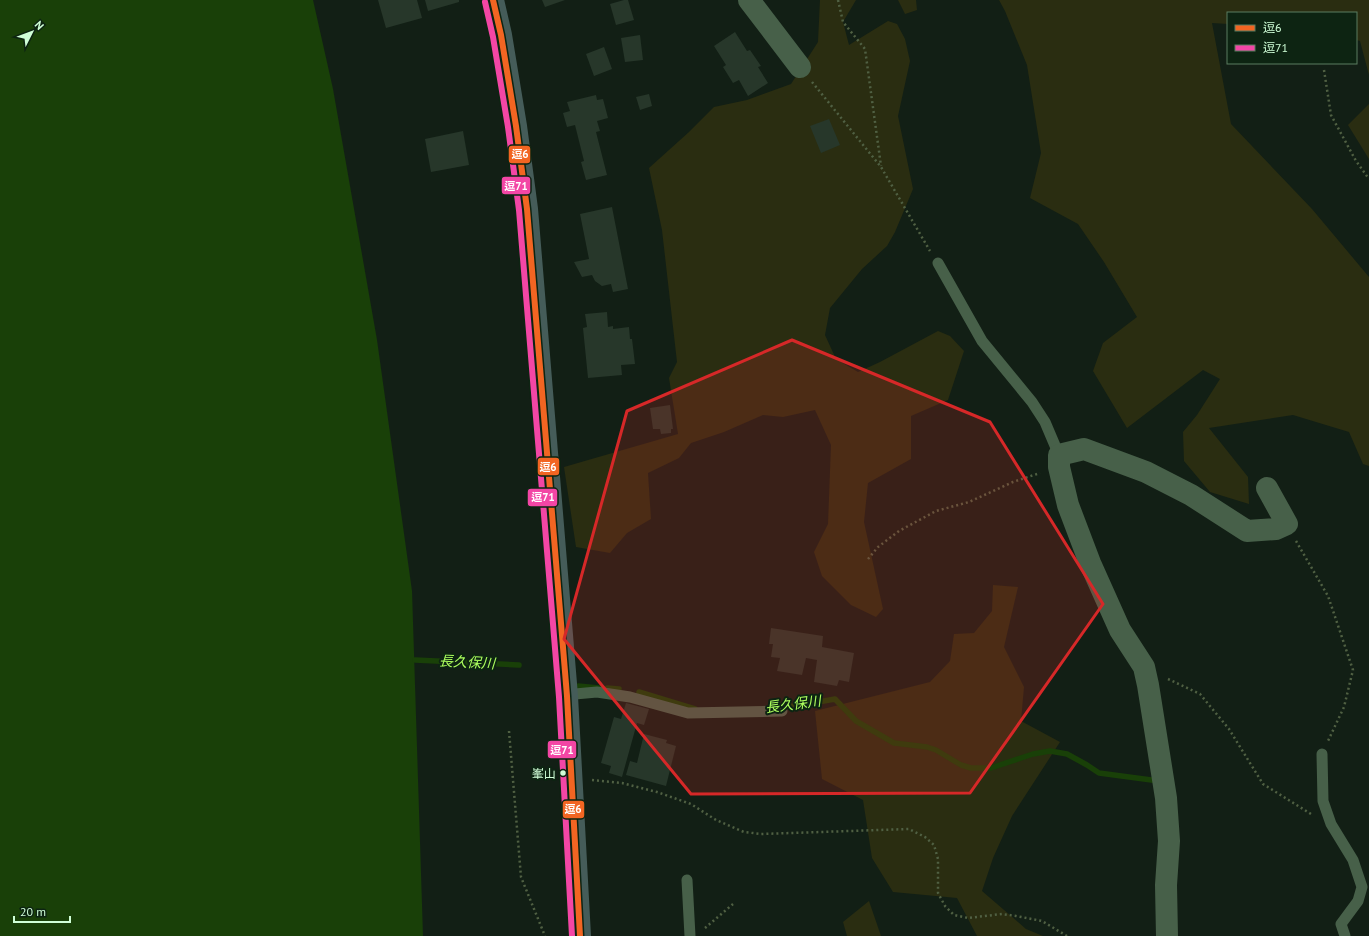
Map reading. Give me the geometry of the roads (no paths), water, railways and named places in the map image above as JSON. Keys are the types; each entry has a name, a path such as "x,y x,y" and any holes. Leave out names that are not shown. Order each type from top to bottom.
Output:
{"highway":[{"path":"493,0 501,35 527,209 567,696 580,936"}],"street":[{"path":"749,0 800,68"},
{"path":"1167,936 1166,885 1169,841 1166,798 1144,667 1120,630 1090,563 1068,505 1059,461 1084,449 1146,472 1191,495 1247,531 1276,529 1287,524 1267,488"}],"lane":[{"path":"938,263 982,341 1032,402 1045,422 1059,461"},
{"path":"567,696 596,692 630,696 688,713 782,711"},
{"path":"1322,754 1323,801 1331,824 1353,860 1362,887 1358,901 1341,924 1345,936"},
{"path":"688,880 695,934"}],"waterway":[{"name":"長久保川","path":"415,660 519,665"},
{"name":"長久保川","path":"578,686 599,688"},
{"name":"長久保川","path":"607,688 619,689"},
{"name":"長久保川","path":"639,692 695,709"},
{"name":"長久保川","path":"780,707 796,706 835,699 856,721 894,743 927,747 936,750 961,765 971,768 991,768 1033,754 1050,751 1067,754 1099,773 1159,781"}],"place":[{"name":"峯山","path":"563,773"}]}
